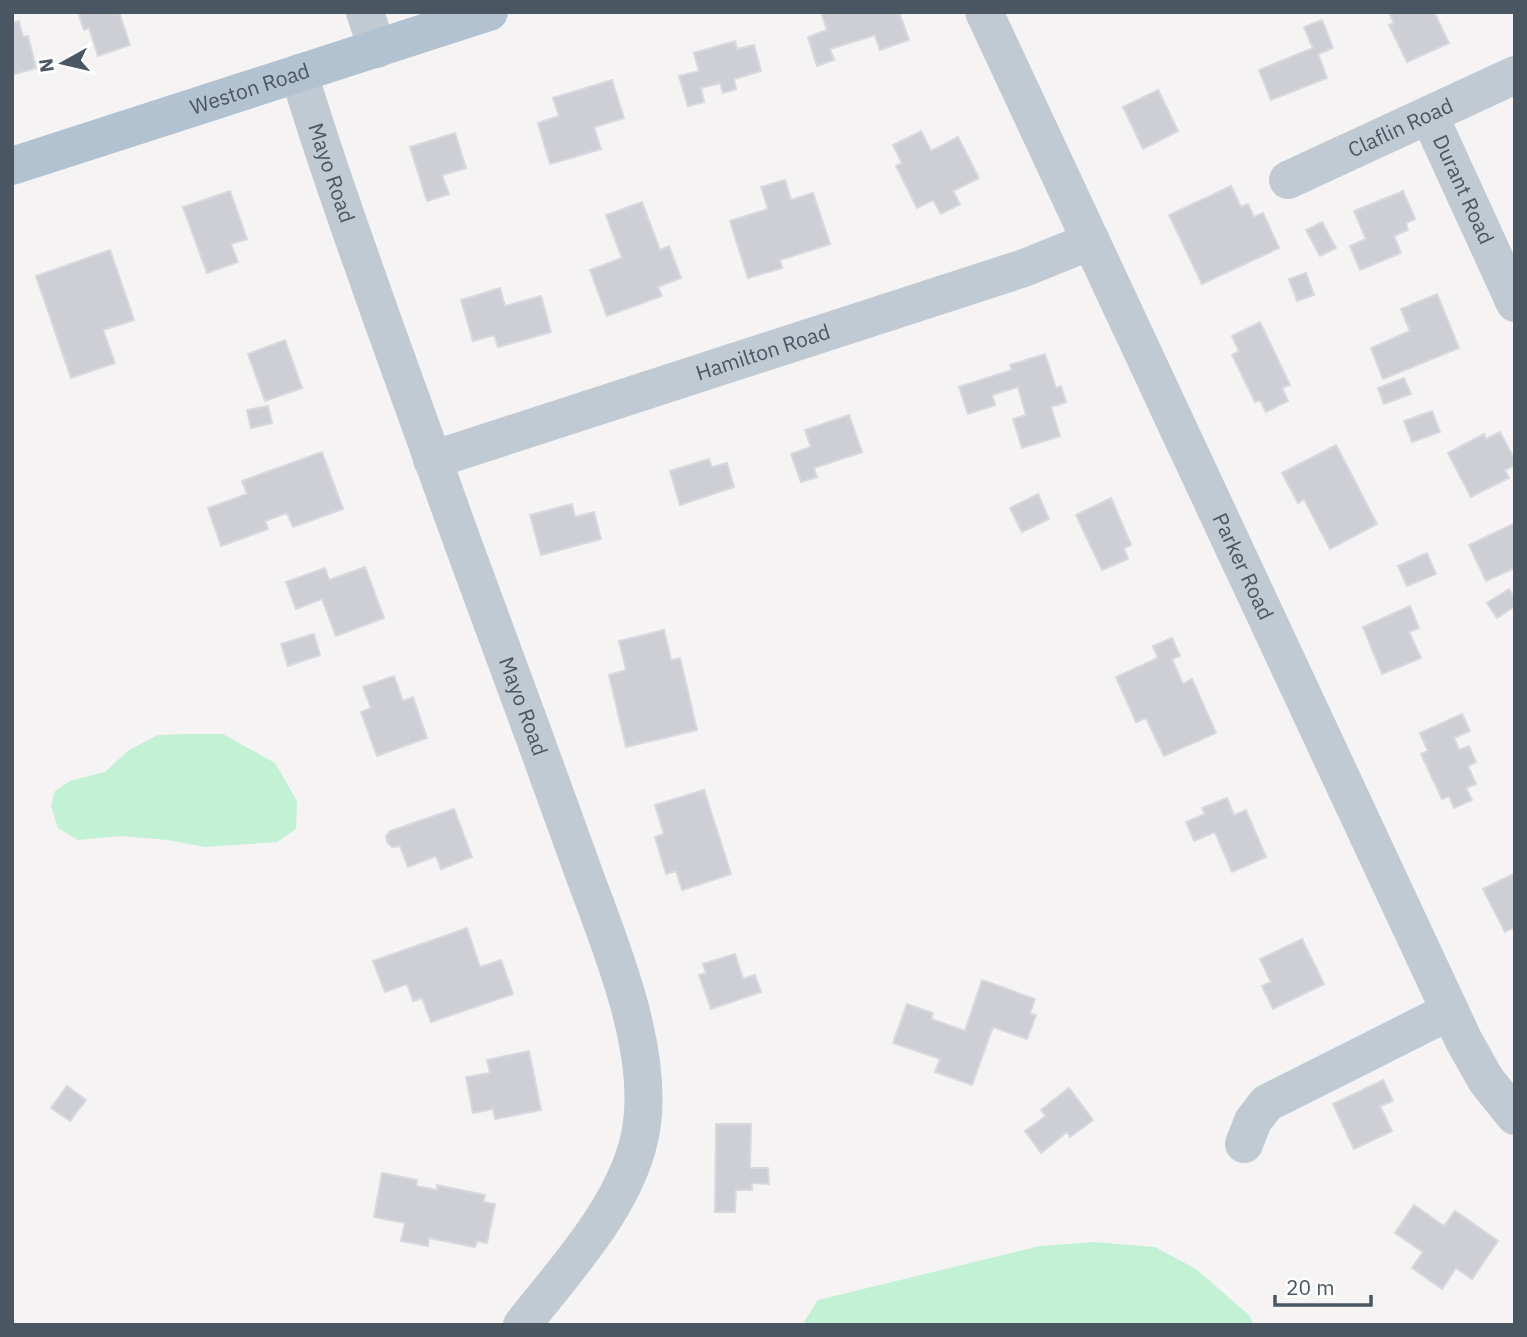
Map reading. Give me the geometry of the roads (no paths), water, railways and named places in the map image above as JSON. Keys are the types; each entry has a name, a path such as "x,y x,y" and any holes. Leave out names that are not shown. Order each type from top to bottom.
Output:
{"main road":[{"name":"Weston Road","path":"12,166 489,12"}],"street":[{"path":"365,12 377,49"},
{"name":"Parker Road","path":"984,12 1450,1011 1486,1080 1515,1116"},
{"name":"Mayo Road","path":"299,73 318,139 432,460 614,955 641,1070 641,1131 632,1163 615,1199 596,1229 523,1325"},
{"name":"Claflin Road","path":"1288,180 1515,75"},
{"name":"Durant Road","path":"1429,116 1515,303"},
{"name":"Hamilton Road","path":"432,460 1024,268 1091,241"},
{"path":"1244,1144 1252,1121 1267,1104 1450,1011"}]}
